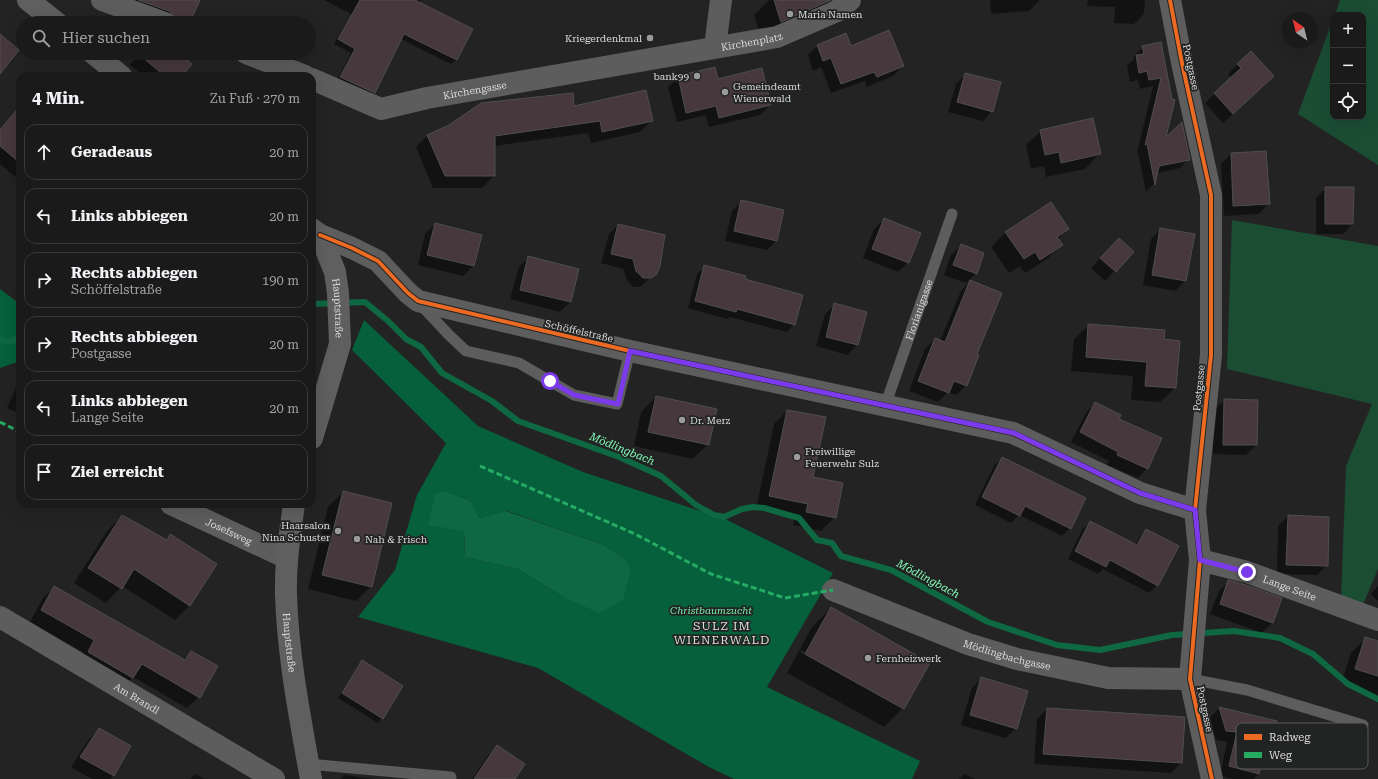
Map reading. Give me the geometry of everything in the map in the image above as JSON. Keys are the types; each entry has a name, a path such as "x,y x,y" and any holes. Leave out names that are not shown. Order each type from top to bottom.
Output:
{"main road":[{"path":"29,0 48,16"},
{"path":"102,60 116,72"},
{"name":"Hauptstraße","path":"316,232 334,272 338,293 340,344 316,425"},
{"name":"Hauptstraße","path":"293,508 287,558 286,595 290,664 310,771"}],"street":[{"path":"102,0 146,16"},
{"path":"715,47 721,0"},
{"name":"Kirchenplatz","path":"644,60 778,37 837,11 850,0"},
{"name":"Postgasse","path":"1170,0 1182,63 1211,195 1210,355 1195,510 1200,560 1190,679 1212,779"},
{"path":"264,60 295,72"},
{"name":"Kirchengasse","path":"316,81 381,109 427,98 644,60"},
{"name":"Schöffelstraße","path":"316,232 352,248 378,262 408,293 418,301 630,351 1014,433 1140,493 1195,510"},
{"name":"Josefsweg","path":"180,508 287,558"},
{"name":"Lange Seite","path":"1200,560 1247,572 1378,620"},
{"name":"Mödlingbachgasse","path":"833,590 968,644 1017,659 1108,678 1190,679"},
{"name":"Am Brandl","path":"0,617 274,779"}],"lane":[{"name":"Florianigasse","path":"885,406 952,214"},
{"path":"418,301 449,336 466,351 519,363 574,395 618,404 630,351"},
{"path":"1190,679 1247,690 1356,723"},
{"path":"310,771 451,776"}],"shaded area":[{"path":"1340,0 1378,0 1378,165 1298,114 1330,27 1330,120 1366,120 1366,12 1336,12"},
{"path":"1232,220 1378,246 1378,569 1362,607 1341,598 1346,466 1372,404 1227,369"},
{"path":"445,491 471,501 479,518 506,511 604,545 625,559 631,570 623,600 599,613 565,598 518,569 465,557 464,531 428,525 435,494"}],"green space":[{"path":"0,289 16,301 16,362 0,368"},
{"name":"Christbaumzucht","path":"364,320 478,426 583,472 727,520 833,573 767,687 920,761 912,779 734,779 709,767 538,668 358,617 395,570 417,495 446,443 352,350","holes":["445,491 471,501 479,518 507,511 604,545 625,559 565,598 518,569 465,557 464,531"]}],"building":[{"path":"138,0 200,0 193,16 174,16 169,11"},
{"path":"360,0 415,0 473,29 457,60 404,34 375,93 340,77 355,49 338,39"},
{"name":"Maria Namen","path":"774,0 831,0 781,22"},
{"path":"889,30 904,66 877,77 874,72 841,84 831,58 823,61 817,45 846,33 851,46"},
{"path":"0,34 16,47 16,54 0,74"},
{"path":"1161,42 1172,99 1175,100 1166,137 1182,122 1190,160 1159,166 1155,185 1147,144 1145,145 1161,78 1149,80 1147,71 1139,73 1136,55 1144,54 1142,46"},
{"path":"1251,51 1274,76 1233,114 1214,93 1241,68 1237,64"},
{"path":"146,60 187,60 192,64 185,72 160,72"},
{"name":"Gemeindeamt Wienerwald","path":"715,67 718,79 762,68 771,105 719,118 716,106 686,113 678,76"},
{"path":"965,73 1001,82 993,112 957,102"},
{"path":"646,90 653,121 602,132 600,121 495,136 495,176 445,176 427,135 449,125 481,103 573,93 574,106"},
{"path":"16,111 16,160 0,146 0,130"},
{"path":"1093,118 1101,154 1061,163 1059,152 1045,155 1040,130"},
{"path":"1266,151 1270,204 1233,206 1231,153"},
{"path":"1325,187 1354,187 1353,224 1325,224"},
{"path":"741,200 784,210 777,241 734,231"},
{"path":"1051,202 1069,229 1057,237 1063,245 1040,260 1035,252 1024,259 1005,232"},
{"path":"884,218 921,233 909,263 872,249"},
{"path":"435,223 482,235 474,266 427,255"},
{"path":"618,224 665,235 660,266 657,274 651,278 643,278 636,271 633,259 611,254"},
{"path":"1160,228 1195,234 1186,281 1152,275"},
{"path":"1119,238 1134,252 1116,272 1100,258"},
{"path":"961,244 984,253 977,274 953,265"},
{"path":"528,256 579,269 571,302 520,290"},
{"path":"704,265 746,276 745,279 803,295 795,325 737,309 736,312 695,301"},
{"path":"970,280 1002,293 977,354 979,355 967,386 954,381 949,393 918,381 935,338 945,342"},
{"path":"834,303 867,312 858,345 826,337"},
{"path":"1088,324 1165,330 1164,339 1180,341 1176,388 1145,386 1147,362 1086,357"},
{"name":"Dr. Merz","path":"656,396 717,409 709,445 648,432"},
{"path":"1224,399 1258,400 1257,445 1223,445"},
{"path":"1095,402 1121,415 1119,419 1162,438 1148,469 1117,455 1118,452 1080,432"},
{"path":"787,410 826,417 813,477 843,483 836,518 806,512 808,504 769,496"},
{"path":"1002,457 1086,498 1071,529 1025,506 1020,516 982,497"},
{"name":"Nah & Frisch","path":"343,491 392,503 372,587 322,575"},
{"path":"122,515 167,540 170,534 217,564 190,606 134,569 122,589 88,568"},
{"path":"1288,515 1329,517 1328,566 1286,565"},
{"path":"1090,521 1137,545 1146,529 1179,546 1158,586 1110,560 1106,567 1075,551"},
{"path":"1228,580 1282,598 1273,623 1220,604"},
{"path":"54,586 185,660 191,651 218,666 200,698 142,664 133,678 88,652 94,640 41,610"},
{"name":"Fernheizwerk","path":"831,607 930,663 904,709 805,654"},
{"path":"1365,637 1378,641 1378,676 1355,669"},
{"path":"362,660 403,686 383,719 342,693"},
{"path":"981,677 1028,691 1017,729 970,715"},
{"path":"1219,707 1277,721 1276,723 1236,723 1236,732 1226,731"},
{"path":"1047,708 1185,717 1182,763 1043,754"},
{"path":"99,728 131,746 114,776 80,757"},
{"path":"1236,736 1236,768 1229,766"},
{"path":"497,745 525,764 515,779 474,779"},
{"path":"1240,769 1260,769 1259,774"}],"waterway":[{"name":"Mödlingbach","path":"316,304 365,302 388,321 406,339 421,347 442,373 492,401 518,421 619,457 661,476 696,505 714,515 724,517 742,509 753,507 764,508 799,518 817,540 832,543 841,556 891,570 988,622 1057,645 1100,650 1172,635 1234,631 1280,638 1313,654 1348,684 1378,699"},
{"name":"Mödlingbach","path":"0,339 9,342 16,339"}],"marked path":[{"path":"0,422 16,430"},
{"path":"480,466 635,534 711,574 785,598 833,590"}],"cycle path":[{"path":"1170,0 1182,63 1211,195 1211,355 1195,510 1200,560 1190,679 1212,779"},
{"path":"320,235 352,248 378,261 408,293 418,301 630,351 1013,433 1140,493 1195,510"}],"place":[{"name":"Maria Namen","path":"790,14"},
{"name":"Kriegerdenkmal","path":"650,38"},
{"name":"bank99","path":"697,76"},
{"name":"Gemeindeamt Wienerwald","path":"725,92"},
{"name":"Dr. Merz","path":"682,420"},
{"name":"Freiwillige Feuerwehr Sulz","path":"797,457"},
{"name":"Haarsalon Nina Schuster","path":"338,531"},
{"name":"Nah & Frisch","path":"357,539"},
{"name":"Fernheizwerk","path":"868,658"}],"district":[{"name":"SULZ IM WIENERWALD","path":"722,633"}],"route":[{"path":"550,381 574,395 618,404 630,351 1014,433 1140,493 1195,510 1200,560 1247,572"}]}
